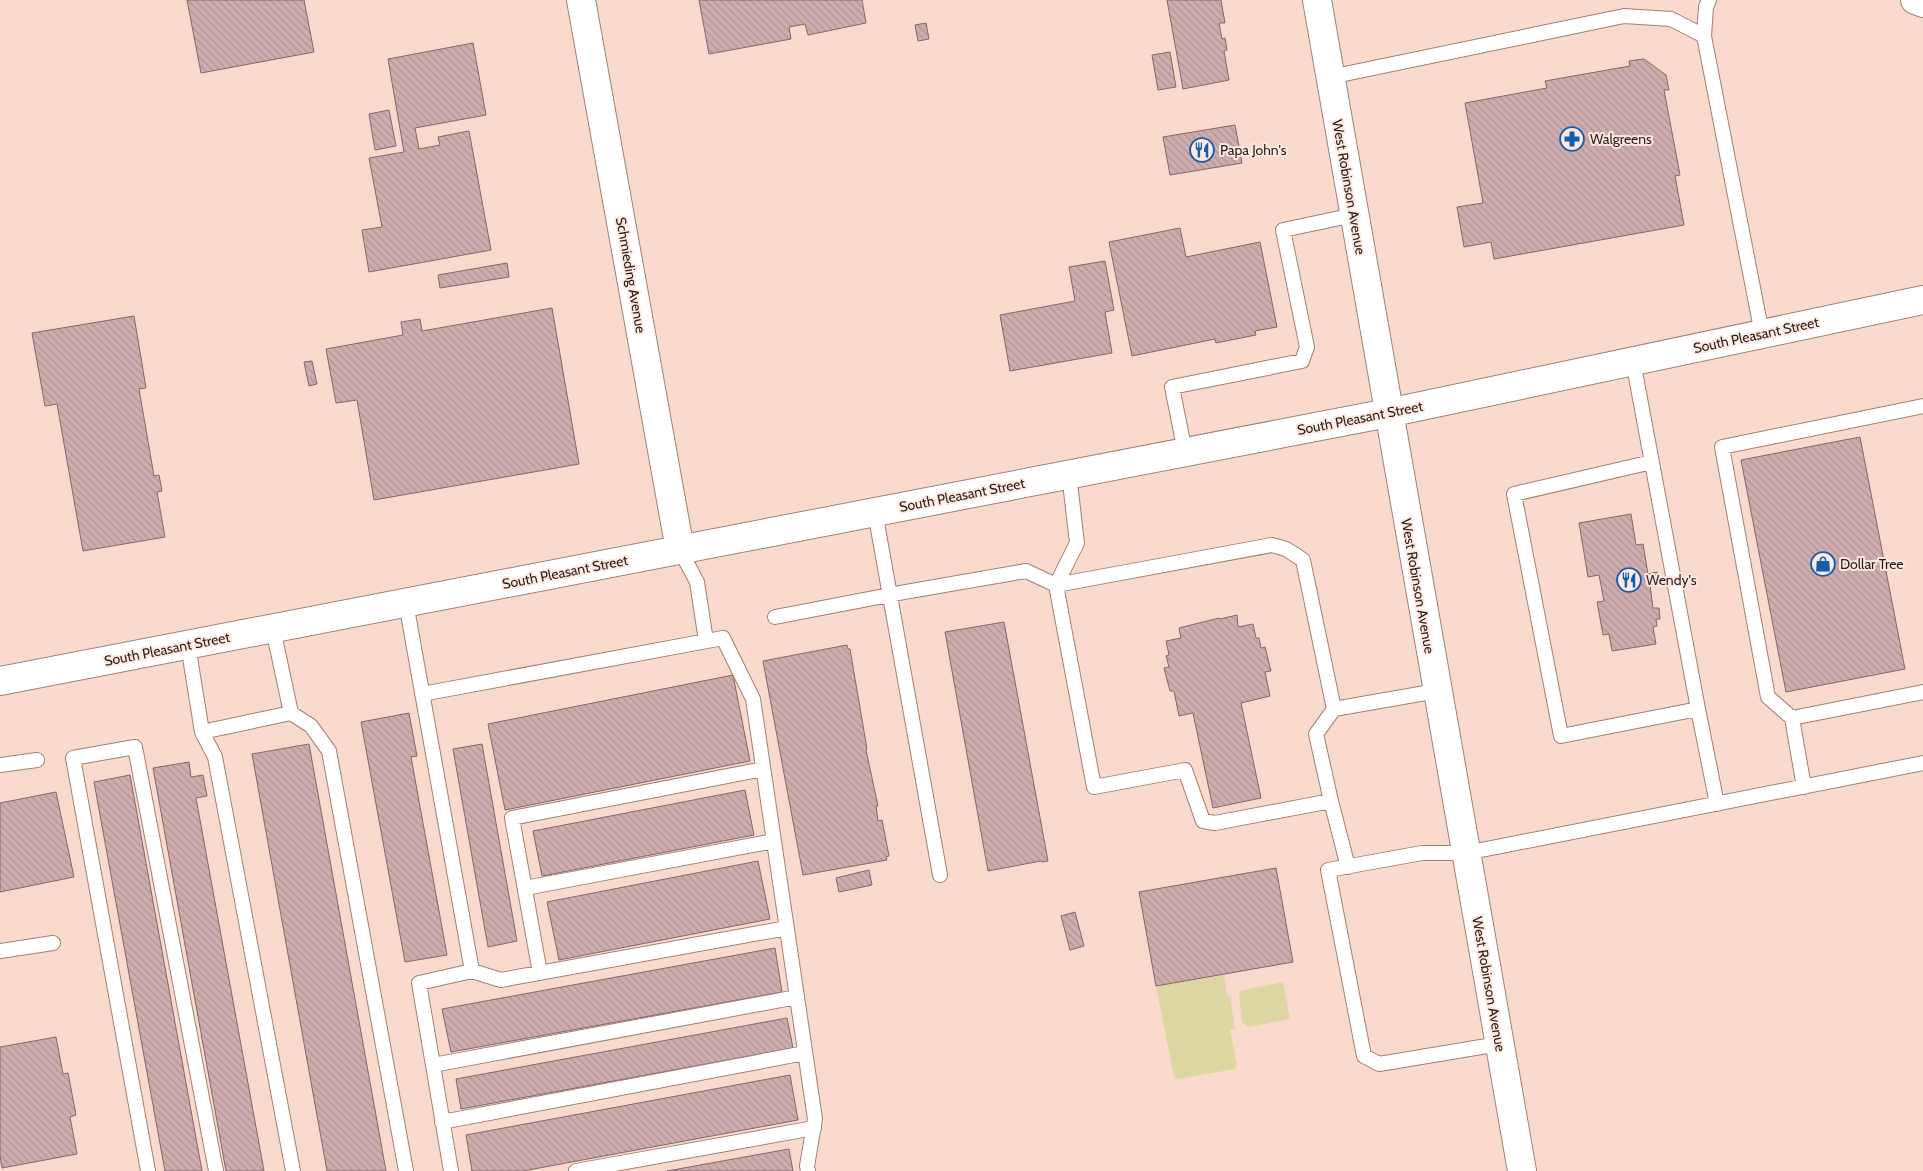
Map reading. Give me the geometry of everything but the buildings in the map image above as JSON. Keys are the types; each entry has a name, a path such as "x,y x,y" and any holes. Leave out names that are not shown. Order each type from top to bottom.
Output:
{"main road":[{"name":"Schmieding Avenue","path":"581,0 680,550"},
{"name":"West Robinson Avenue","path":"1317,0 1522,1171"},
{"path":"1915,0 1923,3"},
{"name":"South Pleasant Street","path":"0,681 1388,413 1923,300"}],"lane":[{"path":"1709,0 1706,7 1704,36 1762,334"},
{"path":"1330,77 1624,16 1671,19 1704,36"},
{"path":"1185,452 1172,387 1302,361 1307,347 1283,230 1354,215"},
{"path":"1633,361 1717,804"},
{"path":"1804,787 1792,718 1768,697 1722,447 1923,406"},
{"path":"1652,462 1514,494 1561,736 1698,710"},
{"path":"1069,474 1077,543 1056,585 1094,787 1185,770 1203,821 1214,823 1331,801"},
{"path":"875,512 888,595 940,875"},
{"path":"775,617 1026,571 1056,585 1272,545 1286,549 1303,560 1334,709"},
{"path":"680,550 697,582 706,641"},
{"path":"406,603 472,971"},
{"path":"273,628 291,713 311,726 329,751 406,1171"},
{"path":"422,694 723,638 753,698 815,1119 807,1166 808,1171"},
{"path":"188,645 202,732 215,757 293,1171"},
{"path":"1348,867 1316,734 1334,709 1437,691"},
{"path":"1792,718 1923,692"},
{"path":"202,732 291,713"},
{"path":"148,1171 73,758 134,747 216,1171"},
{"path":"0,765 37,760"},
{"path":"1499,1044 1379,1064 1364,1056 1328,870 1422,853 1466,853 1923,764"},
{"path":"540,973 512,818 763,769"},
{"path":"525,888 774,841"},
{"path":"451,1171 419,983 472,971 501,980 787,928"},
{"path":"0,951 53,943"},
{"path":"433,1066 797,998"},
{"path":"442,1122 805,1053"},
{"path":"576,1171 814,1128"}],"shaded area":[{"path":"1224,975 1227,996 1230,996 1235,1029 1230,1030 1237,1065 1235,1069 1178,1079 1174,1077 1156,986"},
{"path":"1283,982 1290,1019 1248,1027 1242,1022 1239,991"}],"place":[{"name":"Walgreens","path":"1572,139"},
{"name":"Papa John's","path":"1202,150"},
{"name":"Dollar Tree","path":"1823,564"},
{"name":"Wendy's","path":"1629,580"}]}
